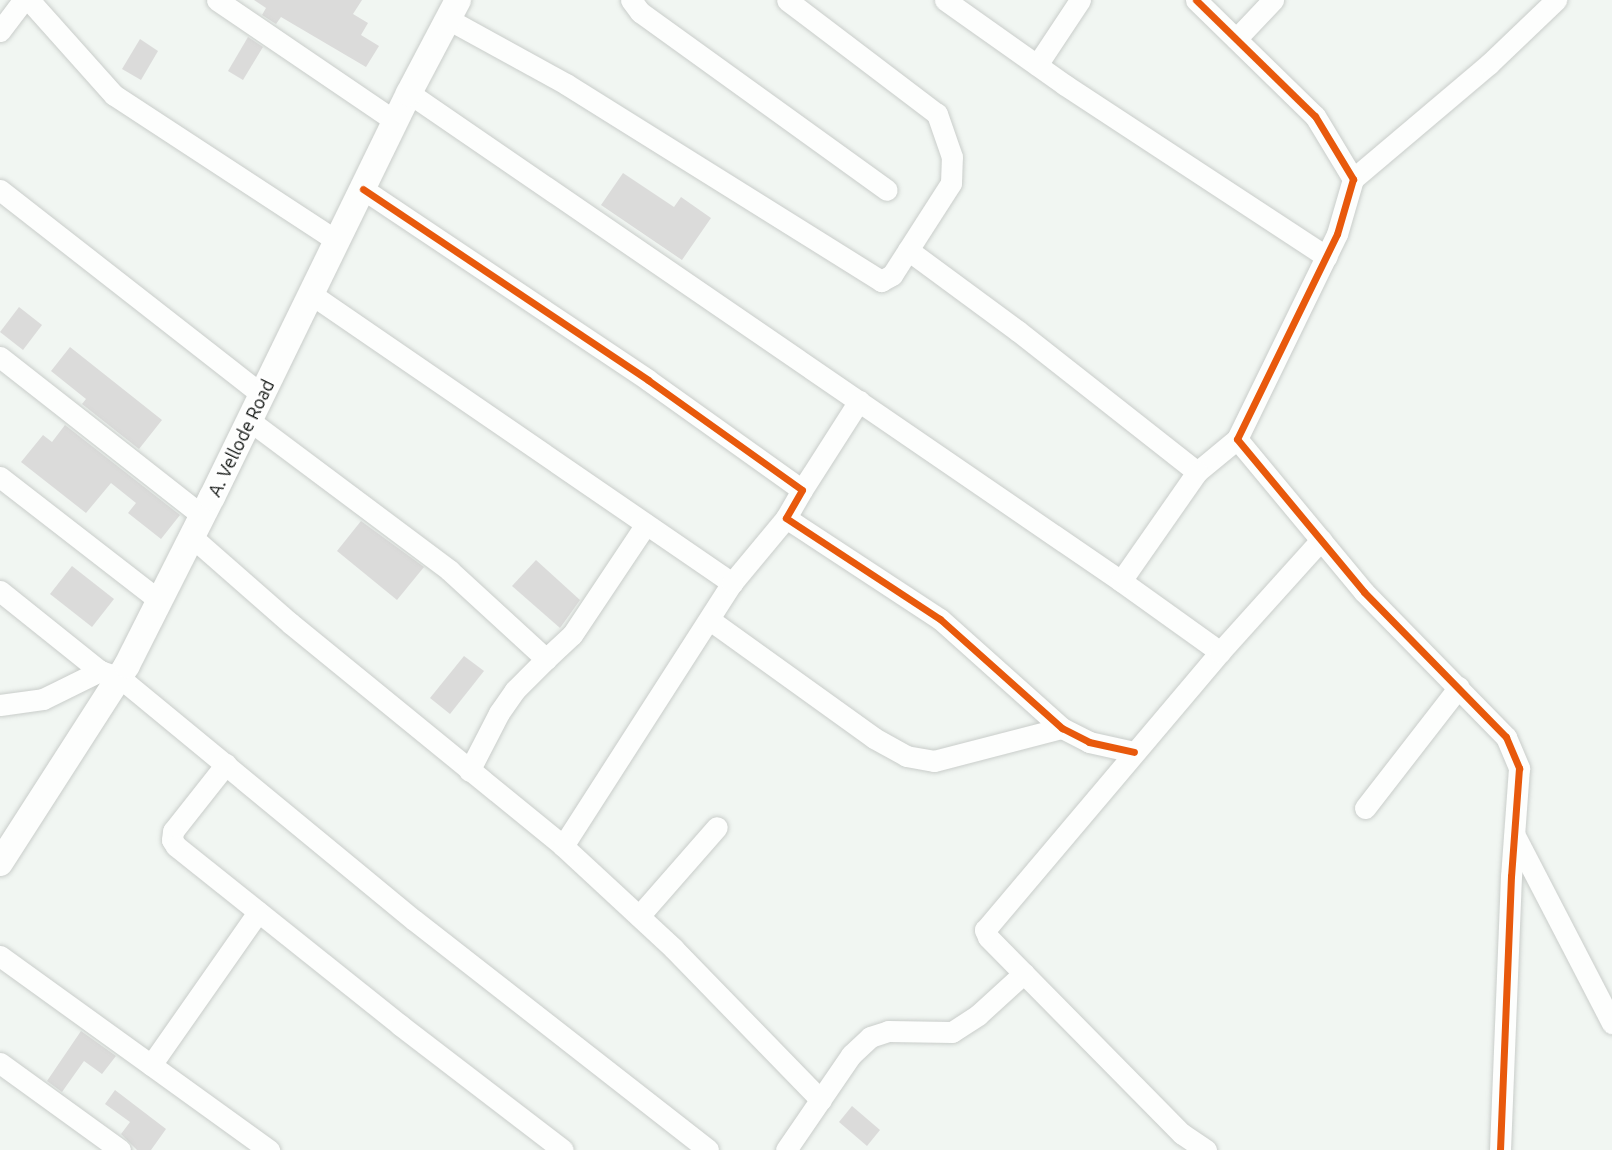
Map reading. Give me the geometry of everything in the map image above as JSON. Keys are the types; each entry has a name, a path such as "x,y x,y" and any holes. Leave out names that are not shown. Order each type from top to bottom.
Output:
{"main road":[{"name":"A. Vellode Road","path":"0,863 109,674 160,601 395,121 455,5"}],"street":[{"path":"0,31 23,0"},
{"path":"29,0 114,95 337,241"},
{"path":"217,0 395,121"},
{"path":"631,0 640,12 887,190"},
{"path":"455,5 566,84 881,281 891,275 951,183 952,157 937,114 787,0"},
{"path":"945,0 1037,65 1326,257"},
{"path":"1037,65 1080,0"},
{"path":"1196,0 1315,116 1353,178"},
{"path":"1236,39 1273,0"},
{"path":"1121,581 1197,472 1237,439 1337,234 1353,178 1489,64 1556,0"},
{"path":"409,93 1121,581 1220,652"},
{"path":"363,189 649,380 802,490"},
{"path":"0,190 262,395"},
{"path":"908,250 1040,348 1197,472"},
{"path":"312,294 732,583"},
{"path":"0,357 198,526 290,623 563,846 639,916 821,1100"},
{"path":"563,846 732,583 786,518 859,401"},
{"path":"250,421 449,570 547,659"},
{"path":"1237,439 1364,592 1506,737 1519,768 1500,1150"},
{"path":"0,477 160,601"},
{"path":"786,518 940,620 1062,728 1089,742 1134,752"},
{"path":"470,771 499,713 515,690 572,635 646,524"},
{"path":"1206,1150 1182,1134 988,937 985,929 1220,652 1321,540"},
{"path":"0,591 226,764 414,920 708,1150"},
{"path":"710,621 874,738 906,757 934,761 1062,728"},
{"path":"0,705 43,699 109,674"},
{"path":"1365,808 1459,687"},
{"path":"226,764 173,831 172,840 258,912 562,1150"},
{"path":"639,916 717,827"},
{"path":"1514,834 1612,1023"},
{"path":"151,1065 258,912"},
{"path":"0,956 269,1150"},
{"path":"786,1150 851,1055 870,1037 888,1031 952,1032 978,1015 1024,973"},
{"path":"0,1063 120,1150"}],"building":[{"path":"254,0 362,0 353,14 368,23 361,35 379,46 366,67 281,17 276,24 262,15 266,8"},
{"path":"248,37 263,47 243,80 228,71"},
{"path":"140,39 158,51 141,80 122,69"},
{"path":"623,173 674,207 681,197 711,218 682,260 601,205"},
{"path":"19,307 42,325 23,350 0,332"},
{"path":"70,347 162,420 139,449 82,404 86,399 51,371"},
{"path":"65,425 180,515 161,539 128,513 136,503 111,483 86,513 21,462 43,435 52,442"},
{"path":"361,521 424,567 397,600 337,551"},
{"path":"536,560 580,600 560,628 512,586"},
{"path":"72,566 114,599 92,627 50,594"},
{"path":"464,656 484,671 450,714 430,698"},
{"path":"81,1031 116,1056 102,1074 84,1061 62,1092 47,1081"},
{"path":"115,1090 166,1129 151,1150 137,1150 121,1134 130,1122 105,1104"},
{"path":"852,1106 880,1130 867,1146 839,1122"}],"cycle path":[{"path":"1196,0 1315,116 1353,179 1337,234 1237,439 1364,592 1506,737 1519,768 1511,876 1500,1150"},
{"path":"363,189 648,380 802,490 786,518 940,619 1062,728 1089,742 1134,752"}]}
